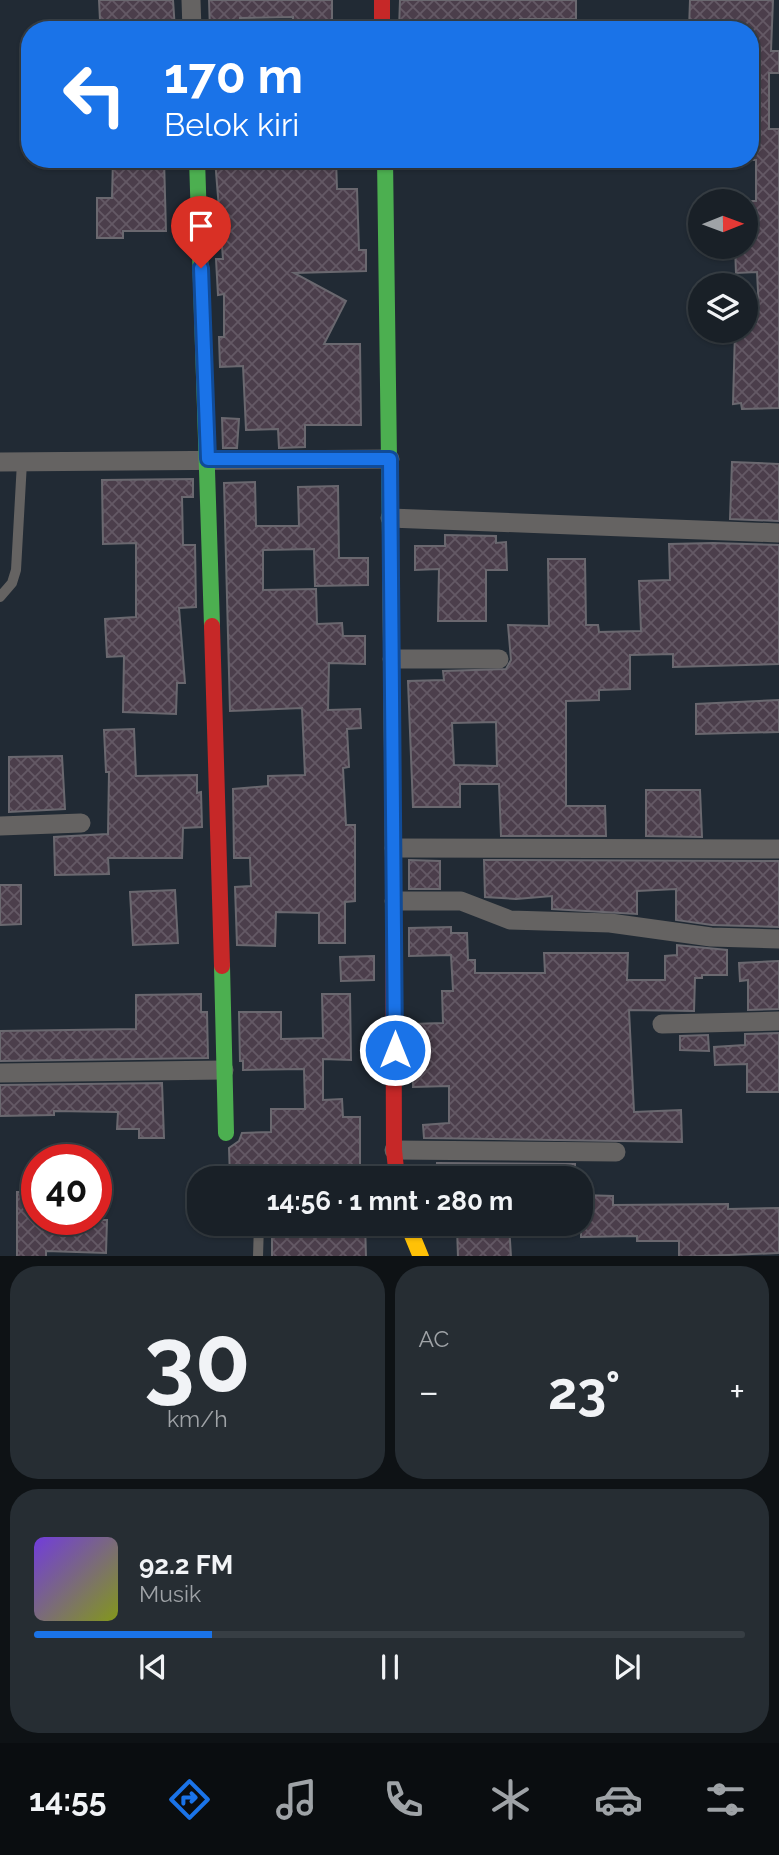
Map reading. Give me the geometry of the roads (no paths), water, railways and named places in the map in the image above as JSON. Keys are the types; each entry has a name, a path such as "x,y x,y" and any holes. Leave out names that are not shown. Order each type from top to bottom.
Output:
{"street":[{"path":"191,0 192,21"},
{"path":"382,0 383,21"},
{"path":"197,168 226,1133"},
{"path":"385,168 396,1166"},
{"path":"0,462 390,459"},
{"path":"390,518 779,533"},
{"path":"392,660 499,659"},
{"path":"0,827 81,823"},
{"path":"394,848 779,849"},
{"path":"394,901 461,901 510,920 610,923 711,937 779,939"},
{"path":"662,1024 779,1021"},
{"path":"0,1073 224,1070"},
{"path":"394,1150 615,1152"},
{"path":"413,1236 421,1256"}],"lane":[{"path":"0,597 12,583 16,570 22,462"},
{"path":"258,1256 259,1236"}]}
